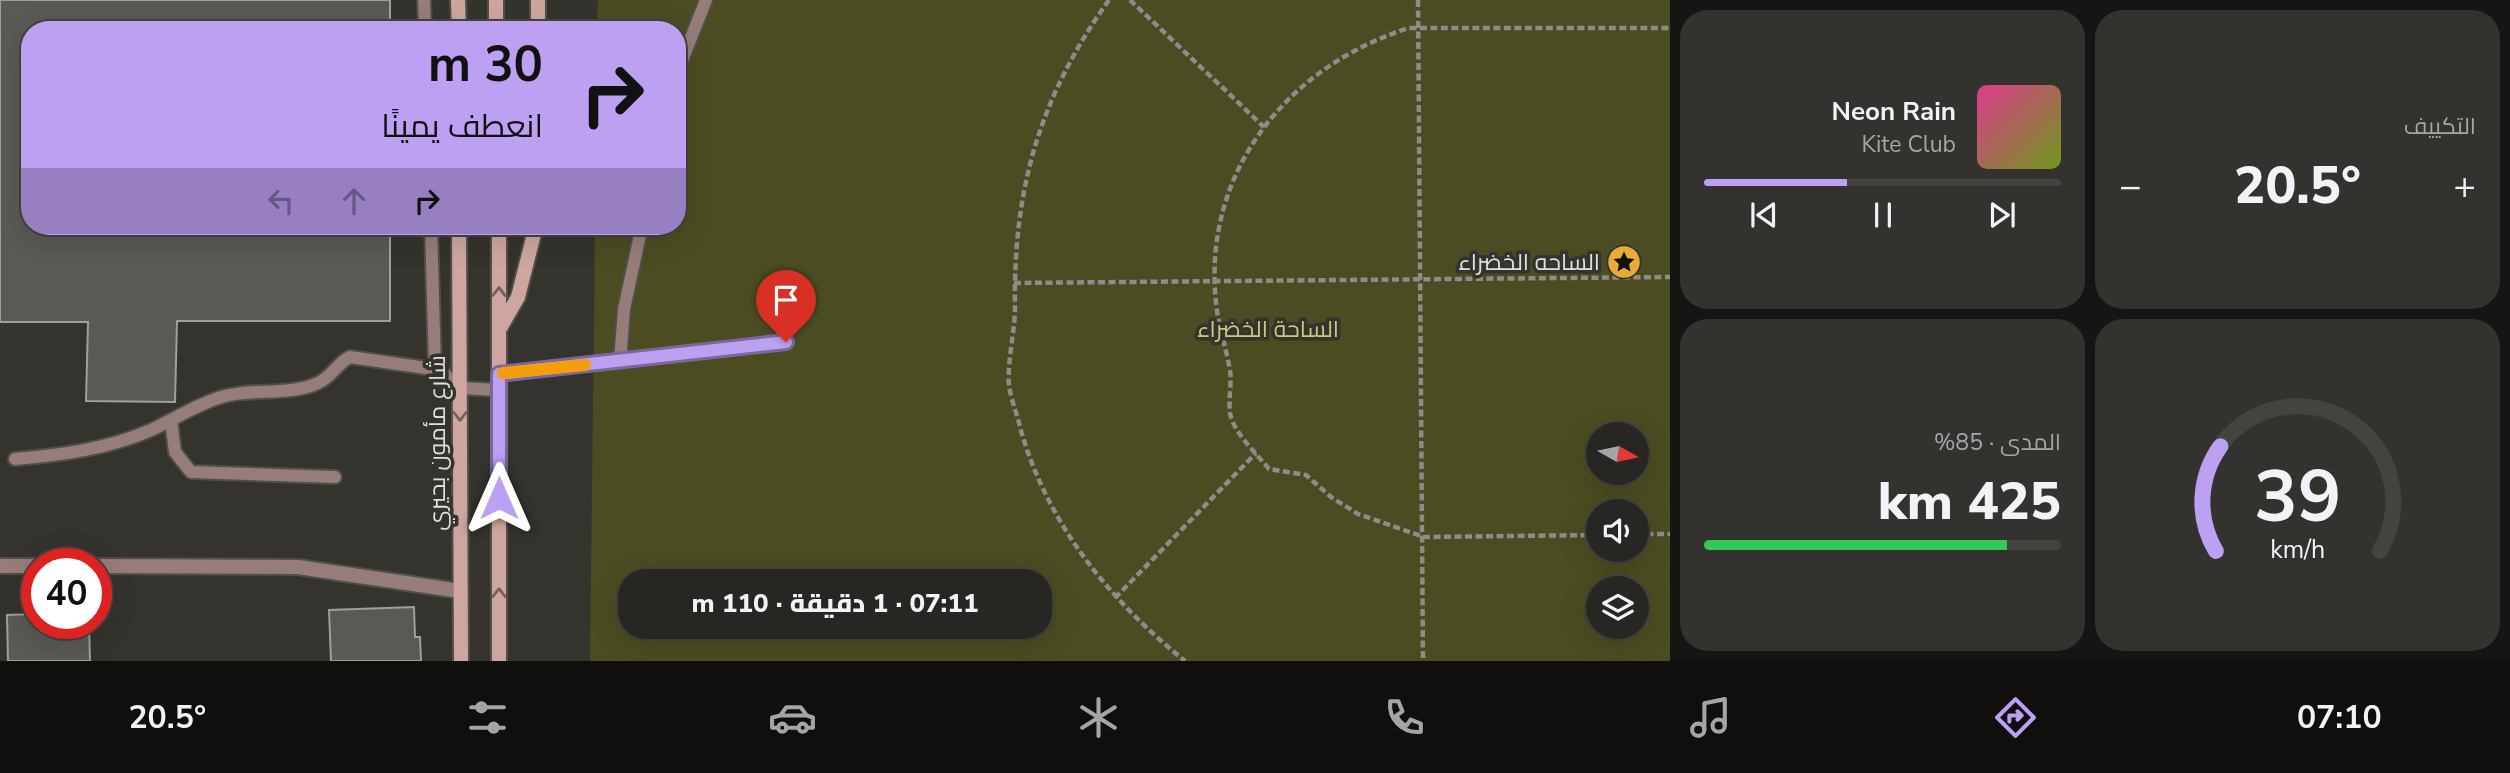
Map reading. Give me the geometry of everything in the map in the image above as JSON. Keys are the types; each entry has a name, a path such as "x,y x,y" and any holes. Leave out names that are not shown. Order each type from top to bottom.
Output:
{"street":[{"path":"458,0 458,21"},
{"path":"496,0 496,21"},
{"path":"538,0 538,21"},
{"name":"شارع مأمون بحيري","path":"459,235 461,661"},
{"path":"499,235 499,661"},
{"path":"498,331 518,297 534,235"},
{"path":"0,566 21,566"},
{"path":"112,566 298,566 460,591"}],"lane":[{"path":"424,0 425,21"},
{"path":"686,50 706,0"},
{"path":"431,235 435,369"},
{"path":"620,362 624,309 640,235"},
{"path":"499,374 786,342"},
{"path":"15,459 69,454 149,431 228,395 247,391 306,388 334,374 342,361 350,357 440,370 460,388 498,390"},
{"path":"171,420 176,452 191,472 335,477"}],"path":[{"path":"1109,0 1082,38 1055,89 1034,143 1020,198 1009,386 1024,442 1046,495 1074,544 1115,598 1148,631 1185,661"},
{"path":"1130,0 1264,127"},
{"path":"1418,0 1423,661"},
{"path":"1586,535 1424,537 1358,514 1331,497 1306,475 1269,469 1230,415 1230,368 1221,336 1215,281 1217,236 1237,173 1264,127 1294,92 1320,70 1378,38 1418,28 1670,28"},
{"path":"1014,283 1670,277"},
{"path":"1115,598 1256,453"},
{"path":"1649,534 1670,534"}],"green space":[{"name":"الساحة الخضراء","path":"598,0 1670,0 1670,661 590,661 595,235 686,235 686,21 597,21"}],"building":[{"path":"0,0 390,0 390,21 21,21 21,235 390,235 390,321 177,321 175,402 86,401 88,322 0,322"},
{"path":"414,607 415,637 420,637 421,661 331,661 329,610"},
{"path":"7,615 21,615 21,639 89,639 90,661 8,661"}],"slow traffic":[{"path":"503,373 585,365"}],"place":[{"name":"الساحه الخضراء","path":"1624,262"}],"route":[{"path":"499,498 499,374 786,342"}]}
